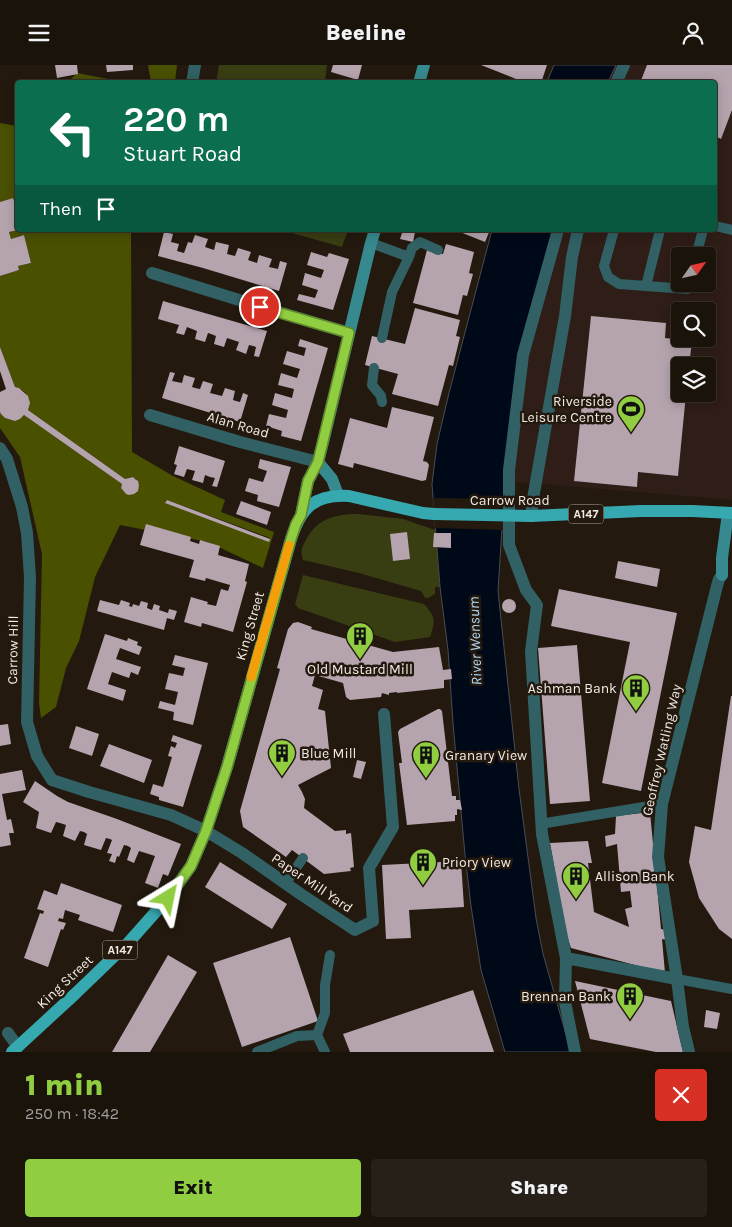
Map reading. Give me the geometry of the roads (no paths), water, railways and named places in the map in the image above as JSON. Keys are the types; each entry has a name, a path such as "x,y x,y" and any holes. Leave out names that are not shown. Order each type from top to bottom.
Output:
{"main road":[{"name":"Carrow Road","path":"301,515 312,504 322,498 338,495 434,514 532,516 642,511 730,513"},
{"name":"King Street","path":"18,1050 129,942 168,898 191,866 206,831 227,767 291,539 301,515"}],"street":[{"path":"192,80 195,65"},
{"path":"420,80 424,65"},
{"path":"617,80 624,65"},
{"name":"King Street","path":"301,515 308,481 318,462 374,232"},
{"path":"557,232 523,355 509,470 509,545 526,590 536,605 531,651 542,834 566,958 565,1002 575,1052"},
{"path":"532,516 534,493 578,232"},
{"path":"152,273 349,333"},
{"name":"Alan Road","path":"150,415 240,442 318,462"},
{"name":"Carrow Hill","path":"0,448 7,459 22,507 27,533 30,577 27,722 37,756 52,780 171,815 206,831"},
{"path":"318,462 332,479 338,495"},
{"name":"Carrow Road","path":"724,576 722,558 730,513"},
{"name":"Geoffrey Watling Way","path":"689,1052 683,1027 658,857 662,804 724,576"},
{"name":"Paper Mill Yard","path":"206,831 242,853 355,930 373,921 369,868 393,827 384,714"},
{"path":"566,958 677,979"},
{"path":"8,1033 18,1050"}],"lane":[{"path":"717,226 732,230"},
{"path":"613,232 604,266 608,277 619,284 671,288"},
{"path":"646,286 660,232"},
{"path":"699,247 703,232"},
{"path":"382,338 392,292 412,248 420,242 438,250"},
{"path":"371,243 409,257"},
{"path":"374,367 372,385 381,396 382,402"},
{"path":"541,822 662,804"},
{"path":"286,884 303,858"},
{"path":"324,1052 317,1035 325,1013 325,985 330,955"},
{"path":"677,979 732,989"},
{"path":"257,1052 297,1036 317,1035"}],"water":[{"path":"554,65 616,65 609,80 548,80"},
{"name":"River Wensum","path":"491,232 556,232 523,355 505,481 498,591 519,789 536,918 543,954 571,1052 505,1052 481,970 465,855 432,484 437,444"}],"place":[{"name":"Riverside Leisure Centre","path":"631,433"},
{"name":"Old Mustard Mill","path":"360,660"},
{"name":"Ashman Bank","path":"636,712"},
{"name":"Blue Mill","path":"282,777"},
{"name":"Granary View","path":"426,779"},
{"name":"Priory View","path":"423,886"},
{"name":"Allison Bank","path":"576,900"},
{"name":"Brennan Bank","path":"630,1020"}]}
